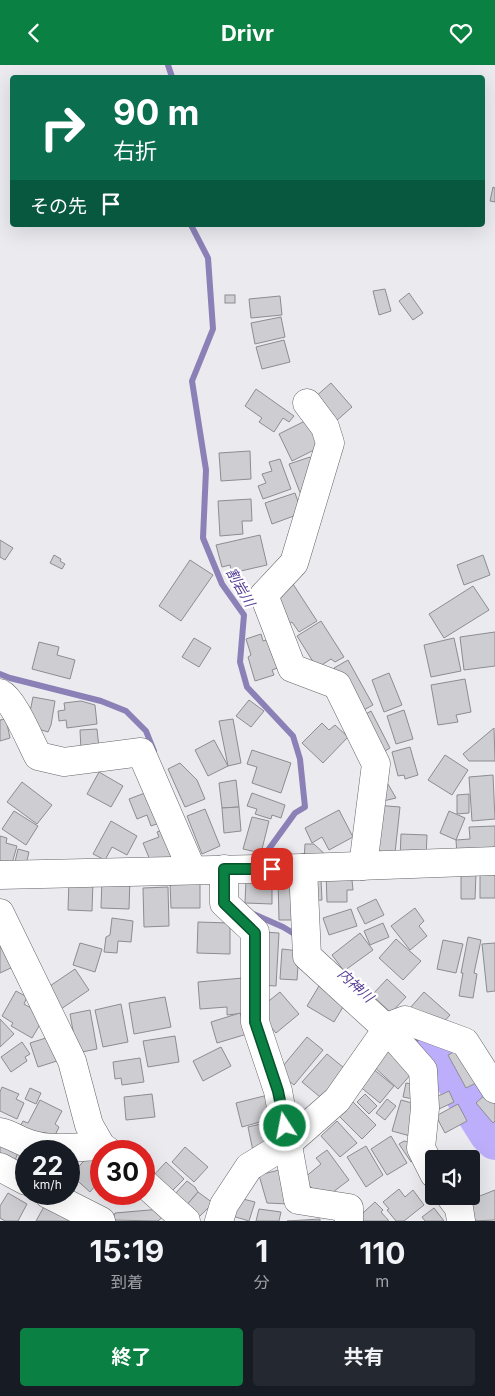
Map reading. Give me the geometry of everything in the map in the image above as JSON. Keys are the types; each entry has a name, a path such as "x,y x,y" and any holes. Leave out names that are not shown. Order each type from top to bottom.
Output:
{"street":[{"path":"308,403 325,427 330,443 294,563 264,595 292,668 337,685 376,764 363,866"},
{"path":"0,693 4,695 19,717 38,756 64,762 141,752 225,874 224,903 255,933 255,1022 278,1091 298,1200 349,1208 349,1221"},
{"path":"0,875 225,874 303,868 495,861"},
{"path":"303,868 307,956 393,1025 423,1070 425,1107 421,1147 425,1155"},
{"path":"0,913 72,1061 89,1125 99,1140"},
{"path":"218,1221 224,1205 249,1167 288,1143 337,1100 393,1025 405,1020 465,1042 495,1089"},
{"path":"0,1132 29,1144 90,1148"},
{"path":"0,1167 15,1175"},
{"path":"155,1193 186,1221"},
{"path":"70,1205 101,1221"},
{"path":"457,1205 461,1221"}],"building":[{"path":"493,187 495,188 495,202 490,201"},
{"path":"385,289 391,311 379,315 373,291"},
{"path":"409,293 423,313 413,320 399,301"},
{"path":"225,295 235,295 235,303 225,303"},
{"path":"280,296 282,315 251,318 249,299"},
{"path":"281,317 285,337 255,344 251,323"},
{"path":"284,340 290,362 262,369 256,347"},
{"path":"331,383 352,407 335,422 314,398"},
{"path":"256,389 294,416 289,422 283,418 274,432 259,422 262,418 245,406"},
{"path":"307,420 320,447 292,461 279,434"},
{"path":"250,451 251,479 221,481 219,453"},
{"path":"310,457 315,473 301,495 289,464"},
{"path":"280,459 291,489 263,499 258,486 266,483 262,474 272,471 269,462"},
{"path":"295,493 302,513 272,524 265,503"},
{"path":"251,499 252,521 242,521 243,534 220,536 218,501"},
{"path":"260,535 267,565 232,573 230,565 222,567 216,545"},
{"path":"0,540 13,548 5,560 0,557"},
{"path":"54,555 65,564 62,569 50,563"},
{"path":"483,555 490,575 464,585 457,565"},
{"path":"190,560 213,575 181,621 159,606"},
{"path":"291,581 317,621 299,632 292,622 285,626 267,596"},
{"path":"473,586 489,610 444,638 429,614"},
{"path":"321,621 344,657 335,662 331,659 317,668 297,636"},
{"path":"495,632 495,666 464,670 460,637"},
{"path":"261,634 263,641 270,639 280,667 272,670 274,675 255,681 248,657 251,655 246,639"},
{"path":"194,638 211,648 199,667 182,657"},
{"path":"454,638 461,671 431,677 424,645"},
{"path":"39,642 59,647 57,655 75,660 70,679 32,669"},
{"path":"348,660 373,705 358,713 334,668"},
{"path":"389,673 402,705 384,712 372,680"},
{"path":"465,679 471,712 456,715 458,722 438,725 431,685"},
{"path":"33,697 55,701 48,732 35,728 28,722"},
{"path":"249,700 264,711 251,727 236,716"},
{"path":"81,701 95,705 97,724 67,728 66,720 59,721 58,711 65,710 64,703"},
{"path":"404,710 413,739 396,744 387,716"},
{"path":"371,711 390,748 377,756 357,719"},
{"path":"6,719 10,738 0,741 0,720"},
{"path":"233,719 241,763 228,766 219,721"},
{"path":"322,723 329,730 335,725 348,737 323,763 302,743"},
{"path":"494,728 495,761 469,761 463,754"},
{"path":"97,729 99,748 81,750 80,730"},
{"path":"214,740 228,766 208,776 195,750"},
{"path":"410,747 418,775 405,779 404,775 398,776 392,752"},
{"path":"252,750 291,763 281,793 252,783 257,767 247,764"},
{"path":"445,755 468,770 452,795 428,780"},
{"path":"180,763 197,780 205,799 185,807 168,769"},
{"path":"99,772 123,786 111,807 87,794"},
{"path":"381,772 396,798 379,802"},
{"path":"493,775 495,819 472,821 469,777"},
{"path":"236,780 239,807 222,808 219,783"},
{"path":"22,782 52,805 37,824 7,802"},
{"path":"153,790 165,821 151,826 147,815 137,819 129,799"},
{"path":"252,793 285,805 281,818 272,815 271,819 255,814 257,809 247,806"},
{"path":"469,794 469,813 457,814 457,795"},
{"path":"375,805 400,807 395,853 370,850"},
{"path":"239,807 241,831 224,833 222,808"},
{"path":"205,809 220,846 202,854 187,816"},
{"path":"339,810 353,837 329,850 322,837 312,843 305,828"},
{"path":"14,811 38,826 26,845 2,829"},
{"path":"449,811 465,818 456,840 440,833"},
{"path":"252,817 269,821 261,853 243,849"},
{"path":"111,821 137,836 127,855 112,847 105,860 93,854"},
{"path":"495,826 495,853 457,855 456,840 470,839 469,827"},
{"path":"169,827 174,865 152,865 143,843 159,837 157,832"},
{"path":"401,834 427,835 426,858 400,858"},
{"path":"0,836 7,838 6,843 17,846 11,867 0,868"},
{"path":"305,844 314,844 330,859 304,861"},
{"path":"18,849 29,852 25,869 14,866"},
{"path":"480,872 495,872 495,898 480,898"},
{"path":"326,873 352,880 353,890 347,890 347,902 327,902"},
{"path":"461,873 476,873 475,899 461,899"},
{"path":"296,877 298,920 279,920 278,878"},
{"path":"102,878 130,878 129,909 101,908"},
{"path":"272,878 272,904 245,903 246,880"},
{"path":"69,880 93,881 92,911 68,910"},
{"path":"307,880 321,880 322,900 308,901"},
{"path":"200,882 200,908 171,908 170,883"},
{"path":"168,887 169,926 144,927 143,888"},
{"path":"376,899 384,915 365,924 357,908"},
{"path":"415,908 424,921 419,926 427,936 410,950 391,926"},
{"path":"351,909 357,926 329,935 323,918"},
{"path":"112,918 133,921 131,942 118,941 117,953 104,952 106,937 110,935"},
{"path":"198,922 230,923 230,954 197,953"},
{"path":"383,923 389,937 370,945 364,931"},
{"path":"263,932 279,933 276,986 260,985"},
{"path":"360,933 373,950 344,971 332,955"},
{"path":"468,937 481,940 474,973 477,974 473,998 459,996"},
{"path":"0,939 13,967 0,973"},
{"path":"396,939 421,961 403,980 379,958"},
{"path":"443,940 463,944 456,973 437,969"},
{"path":"80,943 102,949 95,972 73,965"},
{"path":"495,943 495,991 487,992 482,944"},
{"path":"282,949 299,951 297,980 280,979"},
{"path":"75,969 89,990 61,1009 47,988"},
{"path":"243,978 246,1013 227,1015 227,1007 200,1009 198,982"},
{"path":"387,979 406,997 391,1013 372,995"},
{"path":"319,986 346,1002 334,1022 307,1006"},
{"path":"16,991 27,997 24,1004 45,1016 32,1038 11,1026 13,1023 2,1016"},
{"path":"280,992 299,1014 276,1033 259,1013 260,1008"},
{"path":"424,992 450,1015 440,1026 426,1013 422,1018 410,1008"},
{"path":"165,997 171,1027 134,1034 129,1003"},
{"path":"121,1004 128,1042 103,1047 95,1010"},
{"path":"90,1010 97,1049 77,1053 70,1014"},
{"path":"240,1013 247,1034 217,1043 211,1022"},
{"path":"0,1019 14,1034 0,1047"},
{"path":"175,1036 179,1062 148,1067 143,1041"},
{"path":"49,1037 57,1061 38,1067 30,1043"},
{"path":"307,1037 323,1050 294,1085 278,1072"},
{"path":"22,1042 30,1054 25,1057 27,1061 11,1072 1,1057"},
{"path":"465,1046 482,1080 466,1088 448,1055"},
{"path":"221,1047 231,1066 203,1081 193,1061"},
{"path":"386,1048 413,1072 398,1089 371,1064"},
{"path":"327,1054 349,1072 325,1101 302,1082"},
{"path":"140,1058 144,1082 122,1085 121,1078 115,1079 113,1062"},
{"path":"372,1068 394,1086 380,1103 358,1085"},
{"path":"406,1083 421,1086 418,1100 403,1097"},
{"path":"2,1087 19,1094 16,1099 24,1103 17,1119 0,1111 0,1092"},
{"path":"30,1088 41,1093 36,1104 25,1099"},
{"path":"449,1091 454,1102 439,1109 434,1098"},
{"path":"487,1093 495,1102 495,1121 493,1123 476,1103"},
{"path":"152,1094 155,1117 126,1120 124,1097"},
{"path":"272,1094 278,1117 242,1127 236,1103"},
{"path":"365,1094 377,1106 369,1114 357,1102"},
{"path":"387,1099 396,1106 385,1120 376,1113"},
{"path":"40,1100 62,1111 55,1124 59,1127 53,1140 37,1140 16,1134 23,1121 28,1123"},
{"path":"401,1100 423,1106 414,1137 392,1131"},
{"path":"352,1101 376,1125 362,1139 338,1115"},
{"path":"458,1104 467,1121 445,1133 436,1116"},
{"path":"278,1120 283,1144 253,1151 248,1127"},
{"path":"337,1121 357,1143 340,1157 321,1136"},
{"path":"0,1135 15,1141 15,1160 12,1167 0,1162"},
{"path":"391,1136 407,1163 387,1175 371,1149"},
{"path":"404,1141 412,1143 420,1156 411,1162 399,1144"},
{"path":"366,1146 383,1175 366,1187 347,1157"},
{"path":"185,1147 208,1167 194,1182 172,1162"},
{"path":"327,1150 349,1180 321,1201 304,1178 321,1164 316,1158"},
{"path":"90,1154 90,1192 80,1183 80,1165"},
{"path":"166,1162 184,1179 170,1193 155,1180 155,1174"},
{"path":"279,1170 289,1204 267,1203 259,1175"},
{"path":"187,1181 198,1192 185,1207 173,1196"},
{"path":"399,1189 405,1197 413,1190 424,1205 404,1221 396,1221 383,1202"},
{"path":"495,1190 495,1220 472,1221 468,1205 480,1205 480,1196"},
{"path":"198,1192 213,1203 196,1220 185,1207"},
{"path":"8,1193 15,1197 15,1205 26,1205 18,1221 5,1221 0,1218 0,1206"},
{"path":"235,1197 255,1202 249,1221 229,1215"},
{"path":"375,1202 383,1210 381,1212 389,1221 354,1221"},
{"path":"45,1205 50,1205 72,1217 70,1221 36,1221"},
{"path":"434,1208 444,1221 425,1221 422,1217"},
{"path":"161,1209 165,1215 158,1221 112,1220 115,1213"},
{"path":"259,1209 281,1212 279,1221 256,1221"},
{"path":"320,1219 320,1221 287,1221"}],"waterway":[{"name":"割岩川","path":"168,65 171,75"},
{"name":"割岩川","path":"192,227 208,258 213,329 192,381 206,470 203,538 222,584 244,615 240,662 247,687 293,736 300,759 305,807 295,813 266,853 265,863"},
{"name":"割岩川","path":"0,674 101,701 126,711 146,731 154,751"},
{"name":"内神川","path":"251,913 298,936"},
{"name":"内神川","path":"411,1034 432,1054"},
{"name":"内神川","path":"432,1054 449,1072 488,1134 495,1141"}],"route":[{"path":"272,869 224,869 224,903 255,933 255,1022 278,1091 285,1126"}]}
